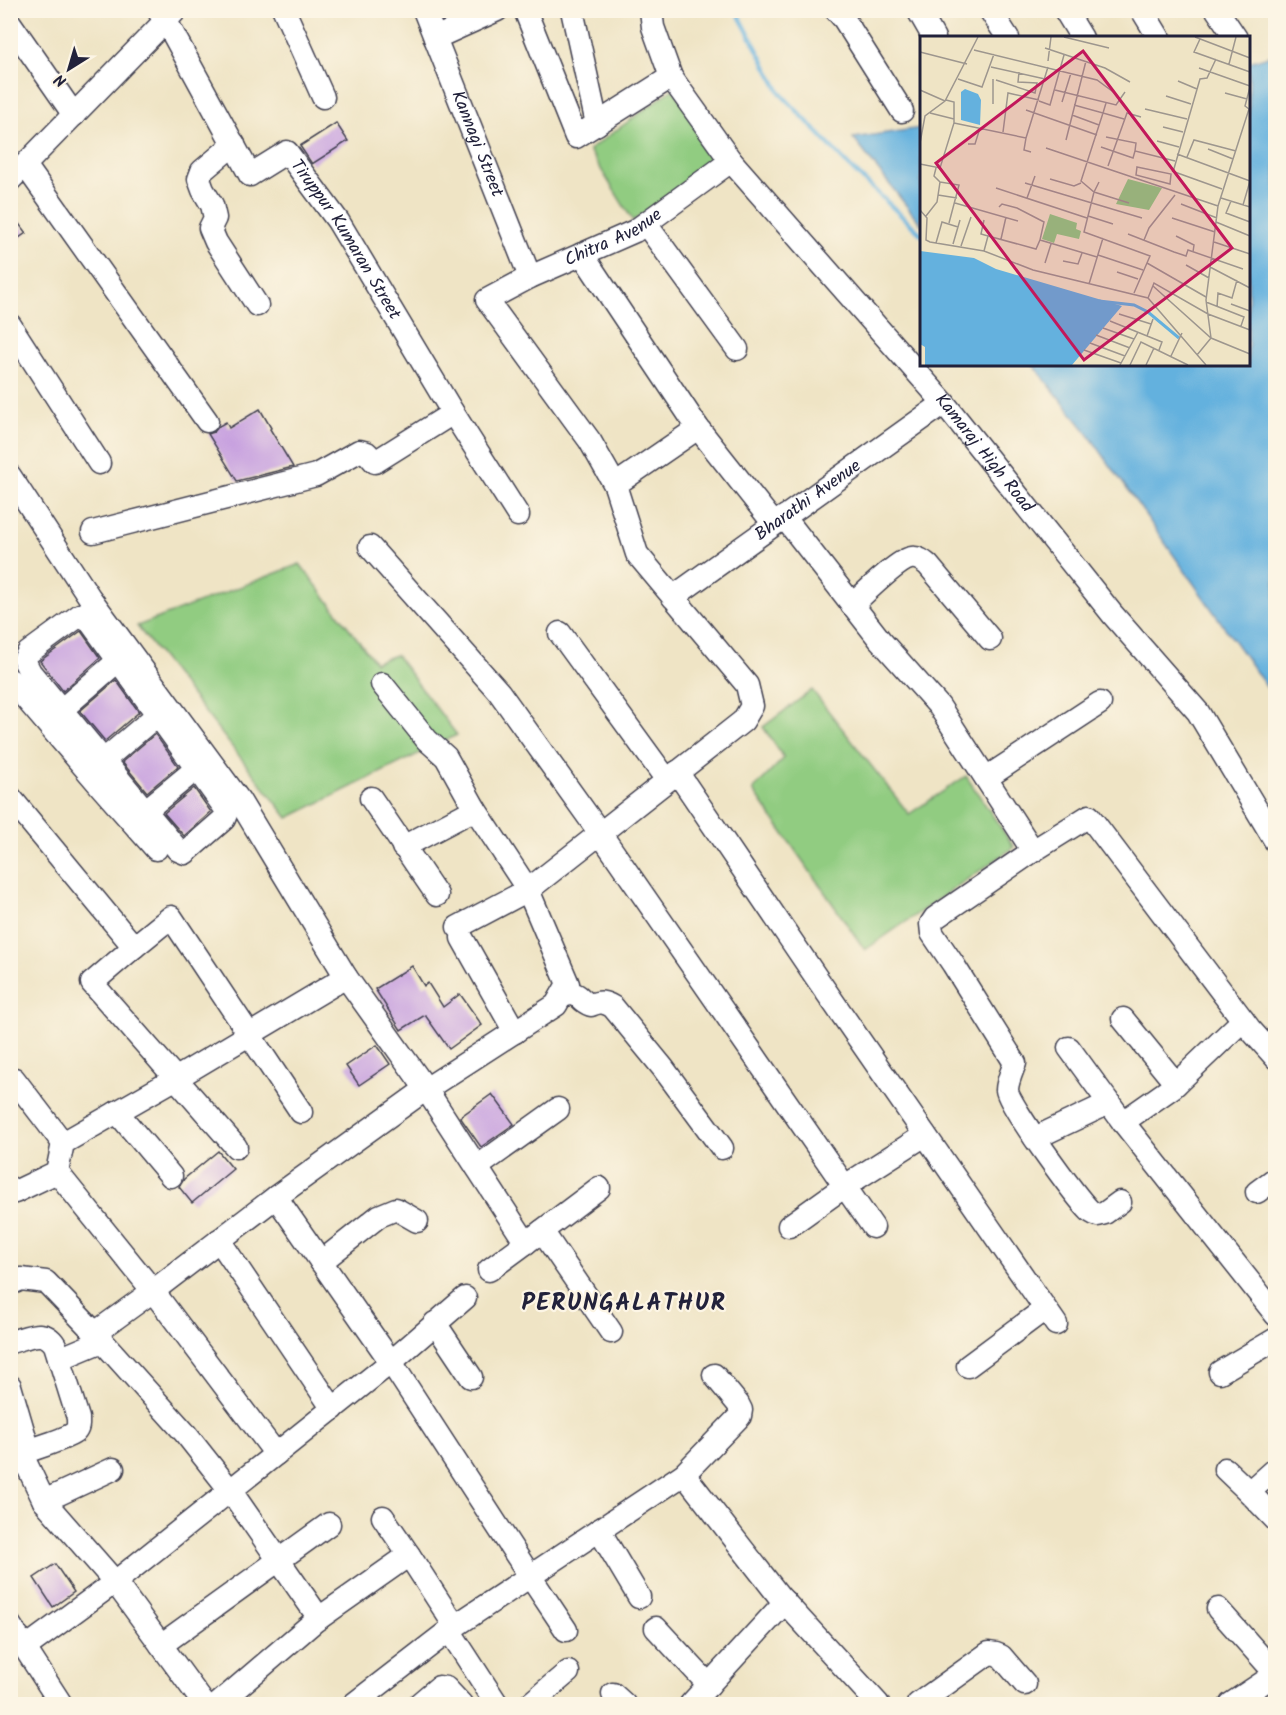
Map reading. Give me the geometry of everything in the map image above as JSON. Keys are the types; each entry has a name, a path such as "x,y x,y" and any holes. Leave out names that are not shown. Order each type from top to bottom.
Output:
{"street":[{"path":"284,10 323,97"},
{"name":"Kannagi Street","path":"424,10 530,277"},
{"path":"435,38 497,10"},
{"path":"525,10 576,137 671,77"},
{"path":"572,10 597,124"},
{"name":"Kamaraj High Road","path":"651,10 652,27 671,77 730,161 944,404 1113,615 1198,712 1275,842"},
{"path":"837,10 902,111"},
{"path":"918,10 933,36"},
{"path":"990,10 1007,36"},
{"path":"1065,10 1081,36"},
{"path":"1142,10 1158,36"},
{"path":"1217,10 1235,36"},
{"path":"166,14 74,115 18,172 207,421"},
{"name":"Tiruppur Kumaran Street","path":"166,14 250,175 287,152 338,221 453,413 518,515"},
{"path":"10,23 74,115"},
{"path":"234,144 202,171 200,179 203,190 212,204 215,218 210,228 216,242 257,305"},
{"name":"Chitra Avenue","path":"615,485 590,441 487,300 530,277 634,231 730,161"},
{"path":"646,224 737,349"},
{"path":"582,254 698,428 880,640 939,705 1033,851"},
{"path":"10,325 99,463"},
{"name":"Bharathi Avenue","path":"673,597 944,404"},
{"path":"93,532 316,475 359,451 367,453 375,462 453,413"},
{"path":"515,1032 460,932 528,890 743,721 752,706 747,685 637,554 615,485 698,428"},
{"path":"10,476 90,598 157,715 239,800 346,976 426,1089 477,1167 611,1332"},
{"path":"370,547 499,692 600,833 873,1227"},
{"path":"852,605 900,563 912,558 921,560 928,565 990,639"},
{"path":"10,680 55,716 104,760 178,850 185,853 224,819 225,808 203,765 124,656 80,615 28,653 24,660 26,668 55,716 103,789 156,849"},
{"path":"560,633 672,776 1051,1317 968,1366"},
{"path":"55,716 124,656"},
{"path":"59,1359 98,1337 219,1240 426,1089 556,1005 568,984 528,890 475,808 446,757 427,740 382,684"},
{"path":"986,778 1100,703"},
{"path":"104,760 157,715"},
{"path":"145,811 203,765"},
{"path":"10,798 134,947"},
{"path":"371,798 437,895"},
{"path":"403,847 475,808"},
{"path":"1120,1202 1105,1213 1098,1215 1091,1212 1012,1104 1007,1090 1015,1063 932,933 931,924 940,913 1089,816 1243,1020 1275,1058"},
{"path":"236,1147 92,983 171,917 301,1112"},
{"path":"57,1172 63,1143 250,1035 346,976"},
{"path":"561,996 572,993 578,995 584,1003 591,1005 598,1002 606,1003 613,1007 663,1068 722,1148"},
{"path":"1123,1019 1176,1084"},
{"path":"1123,1122 1176,1084 1243,1020"},
{"path":"1069,1048 1123,1122 1275,1315"},
{"path":"14,1079 63,1143"},
{"path":"1035,1138 1109,1103"},
{"path":"477,1167 558,1109"},
{"path":"117,1112 171,1176"},
{"path":"789,1226 845,1186 925,1135"},
{"path":"10,1188 15,1192 57,1172"},
{"path":"57,1172 153,1291 276,1454"},
{"path":"1257,1192 1275,1178"},
{"path":"489,1270 599,1188"},
{"path":"276,1197 391,1362 566,1630"},
{"path":"321,1262 378,1216 396,1209 417,1221"},
{"path":"219,1240 333,1409"},
{"path":"10,1284 21,1279 46,1282 98,1337 185,1433 230,1490 319,1618"},
{"path":"25,1648 115,1582 333,1409 465,1298"},
{"path":"435,1323 471,1377"},
{"path":"10,1342 45,1334 51,1338 79,1426 76,1432 18,1454"},
{"path":"1220,1372 1275,1339"},
{"path":"354,1704 452,1628 684,1474 740,1416 741,1410 738,1404 714,1375"},
{"path":"10,1386 27,1444 18,1454"},
{"path":"18,1454 24,1459 44,1501 115,1582 204,1704"},
{"path":"1249,1492 1275,1468"},
{"path":"44,1501 113,1469"},
{"path":"1225,1469 1275,1520"},
{"path":"684,1474 785,1602 878,1704"},
{"path":"383,1517 409,1555 497,1704"},
{"path":"160,1645 329,1524"},
{"path":"599,1530 639,1597"},
{"path":"218,1704 319,1618 409,1555"},
{"path":"691,1704 785,1602"},
{"path":"1218,1609 1275,1674 1231,1704"},
{"path":"10,1625 61,1704"},
{"path":"656,1628 709,1685"},
{"path":"918,1704 989,1653 1000,1656 1025,1684"},
{"path":"531,1704 568,1672"},
{"path":"419,1704 439,1687 446,1688 461,1704"}],"green space":[{"path":"673,89 722,155 633,221 589,150"},
{"path":"300,564 375,662 396,655 457,735 288,818 137,626"},
{"path":"812,690 909,814 966,776 1014,847 865,950 753,790 784,758 763,727"}],"water":[{"path":"1276,54 1275,699 1089,435 1034,366 1250,366 1250,62"},
{"path":"920,128 920,223 853,138"}],"building":[{"path":"336,123 348,141 312,164 300,146"},
{"path":"10,212 26,233 10,244"},
{"path":"260,409 293,467 237,481 208,434 226,422 229,428"},
{"path":"81,631 100,658 63,691 40,661"},
{"path":"116,680 139,712 105,741 80,711"},
{"path":"155,734 178,766 147,792 122,762"},
{"path":"194,788 211,812 184,836 164,813"},
{"path":"412,966 424,986 428,983 443,1007 460,994 482,1025 449,1049 425,1015 401,1030 375,989"},
{"path":"377,1045 390,1064 359,1085 346,1066"},
{"path":"492,1094 514,1124 481,1147 460,1117"},
{"path":"218,1151 233,1169 192,1203 179,1187 184,1179"},
{"path":"55,1564 74,1592 53,1607 34,1578"}],"waterway":[{"path":"736,10 781,94 851,168 920,233"}],"district":[{"name":"PERUNGALATHUR","path":"624,1303"}]}
